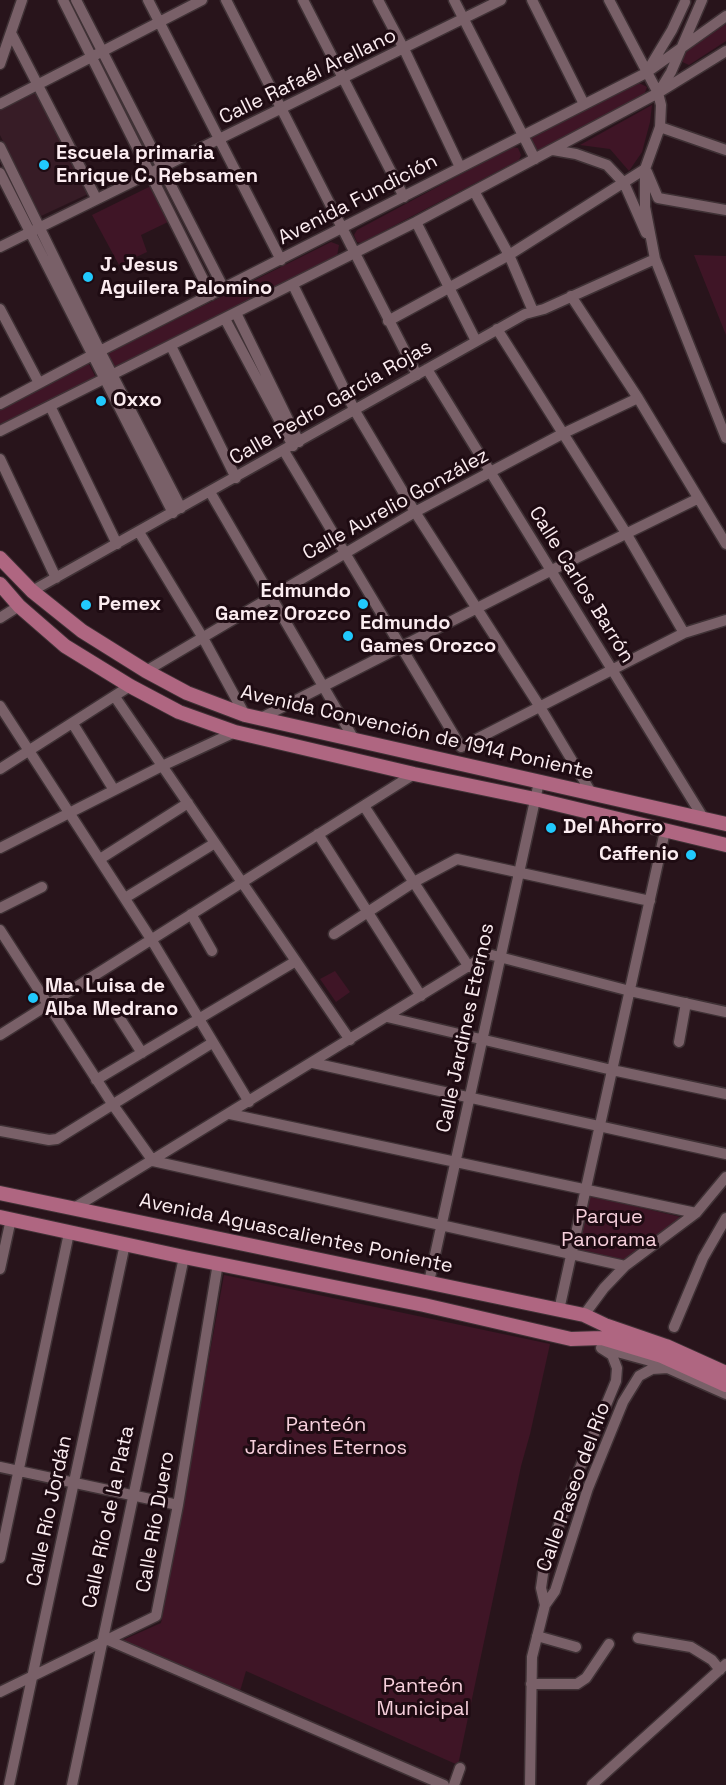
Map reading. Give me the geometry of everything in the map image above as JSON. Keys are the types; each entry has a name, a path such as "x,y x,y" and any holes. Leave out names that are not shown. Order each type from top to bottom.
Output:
{"main road":[{"name":"Avenida Convención de 1914 Poniente","path":"0,558 32,591 82,631 146,671 187,693 245,715 726,824"},
{"name":"Avenida Convención de 1914 Poniente","path":"0,584 19,606 65,646 130,686 179,712 235,732 414,774 535,799 726,845"},
{"name":"Avenida Aguascalientes Poniente","path":"0,1192 584,1315 726,1373"},
{"path":"5,1218 433,1307 571,1339 602,1338 620,1342 662,1356 726,1385"}],"street":[{"path":"0,64 22,0"},
{"path":"63,0 211,295"},
{"path":"76,0 224,289"},
{"path":"148,0 281,260"},
{"path":"0,104 202,0"},
{"name":"Calle Carlos Barrón","path":"226,0 388,321 552,570 704,819"},
{"path":"303,0 404,197"},
{"path":"378,0 460,167"},
{"path":"454,0 535,159"},
{"name":"Calle Rafaél Arellano","path":"0,247 501,0"},
{"path":"532,0 584,104"},
{"path":"609,0 658,93 661,105 660,127 645,169 645,207 652,247 726,438"},
{"path":"658,93 671,72 702,0"},
{"path":"646,73 663,46 684,1"},
{"path":"684,1 695,17"},
{"name":"Avenida Fundición","path":"0,404 646,73 726,16"},
{"path":"11,33 96,198"},
{"path":"0,431 416,222 658,93 726,51"},
{"path":"660,127 726,150"},
{"path":"0,147 34,230"},
{"path":"553,150 576,154 607,165 624,183 652,247"},
{"path":"388,321 509,255 645,169"},
{"path":"645,169 658,198 726,210"},
{"path":"0,173 34,230 177,510"},
{"path":"474,191 509,255 533,311"},
{"path":"416,222 476,341"},
{"name":"Calle Pedro García Rojas","path":"32,591 525,314 544,309 655,259"},
{"path":"293,285 355,411 415,512 540,707 592,794"},
{"path":"571,296 638,398 726,544"},
{"path":"0,309 39,383"},
{"path":"236,313 292,446"},
{"path":"225,319 292,446 344,553 461,747 458,762"},
{"path":"498,329 562,434 626,532 684,633"},
{"path":"171,346 236,478"},
{"name":"Calle Aurelio González","path":"146,671 415,512 562,434 638,398"},
{"path":"50,406 117,544"},
{"path":"0,459 56,578"},
{"path":"210,492 355,741"},
{"path":"259,719 626,532 698,499"},
{"path":"139,532 203,638 245,715"},
{"path":"0,618 19,606"},
{"path":"461,747 684,633 726,620"},
{"path":"0,769 130,686"},
{"path":"115,697 351,1040"},
{"path":"0,706 151,939 249,1102"},
{"path":"73,724 114,790"},
{"path":"0,848 162,766 235,732"},
{"path":"0,1035 414,774"},
{"name":"Calle Jardines Eternos","path":"429,1282 539,782"},
{"path":"100,859 188,803"},
{"path":"364,806 470,967"},
{"path":"559,1310 665,831"},
{"path":"318,834 421,996"},
{"path":"125,898 215,843"},
{"path":"334,934 414,882 457,859 650,901"},
{"path":"0,908 42,886"},
{"path":"191,914 212,951"},
{"path":"0,930 96,1080 153,1161 625,1266"},
{"path":"74,1208 488,954 630,991 726,1012"},
{"path":"96,1080 296,961"},
{"path":"678,1042 686,1003"},
{"path":"119,1017 142,1053"},
{"path":"387,1017 612,1070 726,1094"},
{"path":"0,1131 53,1140 212,1043"},
{"path":"313,1063 726,1154"},
{"path":"230,1113 696,1213"},
{"path":"584,1315 604,1288 625,1266 696,1213 726,1177"},
{"path":"0,1269 5,1218"},
{"path":"674,1328 703,1258 726,1218"},
{"path":"0,1558 69,1233"},
{"name":"Calle Río Jordán","path":"9,1785 125,1244"},
{"name":"Calle Río de la Plata","path":"72,1785 184,1257"},
{"name":"Calle Río Duero","path":"0,1692 156,1616 178,1505 218,1263"},
{"name":"Avenida Aguascalientes Poniente","path":"584,1315 669,1340 726,1366"},
{"path":"571,1339 633,1355 726,1394"},
{"name":"Calle Paseo del Río","path":"545,1605 541,1588 544,1567 577,1475 616,1381 617,1368 612,1355 601,1347"},
{"name":"Calle Paseo del Río","path":"530,1785 532,1657 545,1605 555,1591 588,1488 623,1402 639,1376 652,1369 668,1368"},
{"path":"0,1467 178,1505"},
{"path":"537,1636 576,1647"},
{"path":"592,1785 723,1667 691,1647 638,1638"},
{"path":"104,1642 444,1785"},
{"path":"531,1684 577,1684 586,1678 609,1644"},
{"path":"454,1785 460,1768"}],"shaded area":[{"name":"Escuela primaria Enrique C. Rebsamen","path":"37,91 88,194 41,216 0,135 0,109"}],"green space":[{"path":"726,24 726,41 689,65 678,60 681,54"},
{"path":"639,83 647,87 644,95 536,153 528,137"},
{"path":"652,105 642,152 629,171 610,149 580,145"},
{"path":"512,147 518,148 521,155 519,160 361,243 357,242 354,235 357,230"},
{"path":"153,185 170,221 141,235 147,252 119,265 92,215"},
{"path":"331,242 339,245 337,256 114,369 107,354"},
{"path":"694,255 726,256 726,335"},
{"path":"88,362 96,378 0,424 0,407"},
{"path":"335,971 350,992 336,1002 320,979"},
{"name":"Parque Panorama","path":"587,1195 685,1218 624,1262 574,1250"},
{"name":"Panteón Jardines Eternos","path":"224,1275 550,1344 521,1466 458,1765 246,1671 240,1691 123,1640 161,1623"}],"place":[{"name":"Escuela primaria Enrique C. Rebsamen","path":"44,165"},
{"name":"J. Jesus Aguilera Palomino","path":"88,277"},
{"name":"Oxxo","path":"101,401"},
{"name":"Edmundo Gamez Orozco","path":"363,604"},
{"name":"Pemex","path":"86,605"},
{"name":"Edmundo Games Orozco","path":"348,636"},
{"name":"Del Ahorro","path":"551,828"},
{"name":"Caffenio","path":"691,855"},
{"name":"Ma. Luisa de Alba Medrano","path":"33,998"}],"park label":[{"name":"Panteón Municipal","path":"423,1698"}]}
